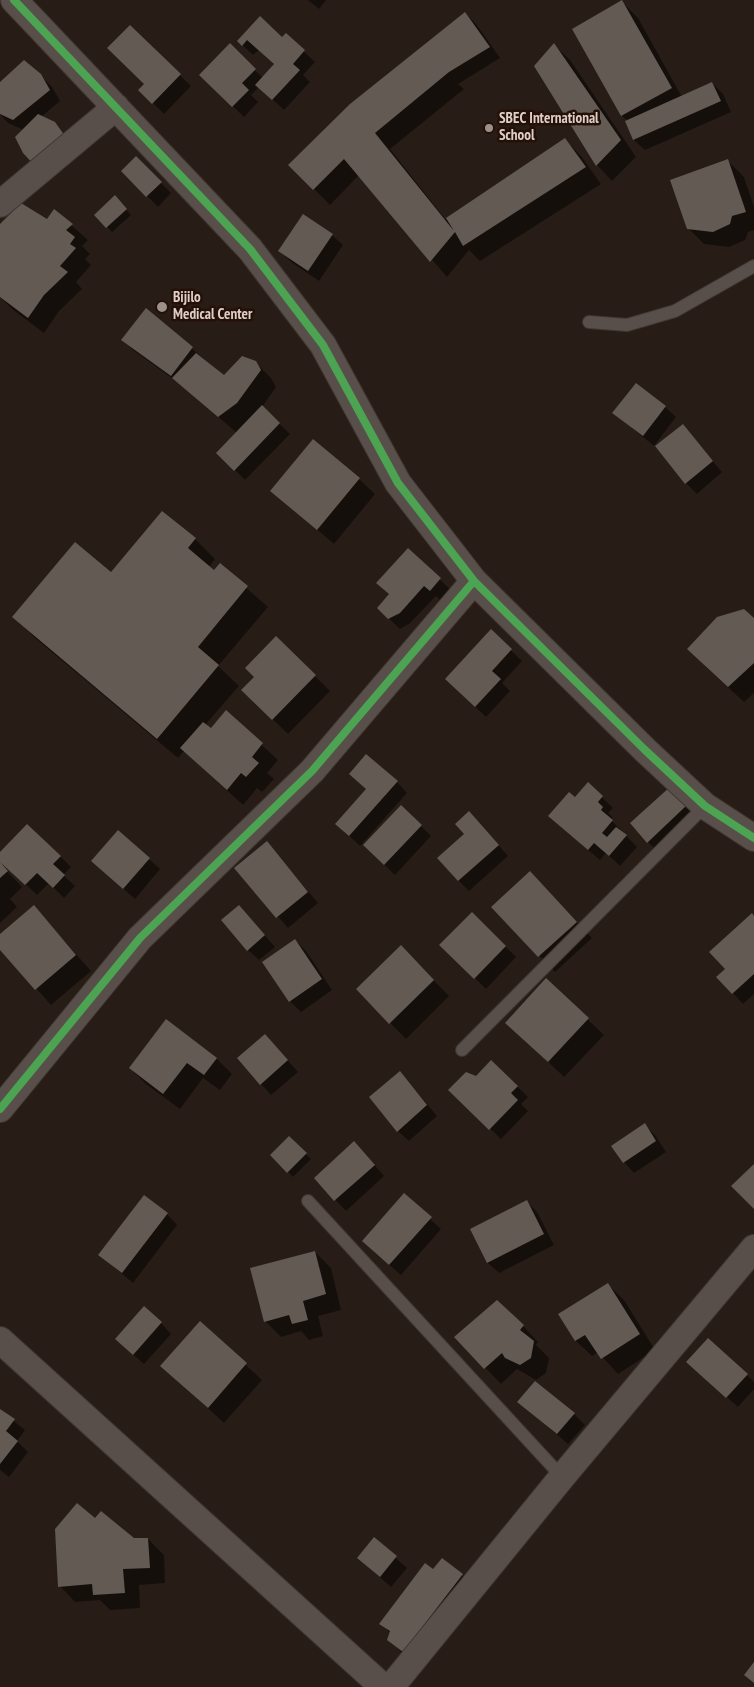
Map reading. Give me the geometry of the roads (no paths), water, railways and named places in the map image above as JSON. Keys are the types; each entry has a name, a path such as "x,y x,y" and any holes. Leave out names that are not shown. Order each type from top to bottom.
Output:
{"street":[{"path":"14,0 250,249 323,345 398,483 474,581 645,750 705,806 754,837"},
{"path":"0,204 116,107"},
{"path":"0,1109 140,938 312,772 474,581"},
{"path":"391,1687 562,1477 754,1248"},
{"path":"0,1340 383,1687"}],"lane":[{"path":"589,322 627,324 675,311 754,266"},
{"path":"462,1050 705,806"},
{"path":"308,1200 562,1477"}],"place":[{"name":"SBEC International School","path":"489,128"},
{"name":"Bijilo Medical Center","path":"162,307"}]}
